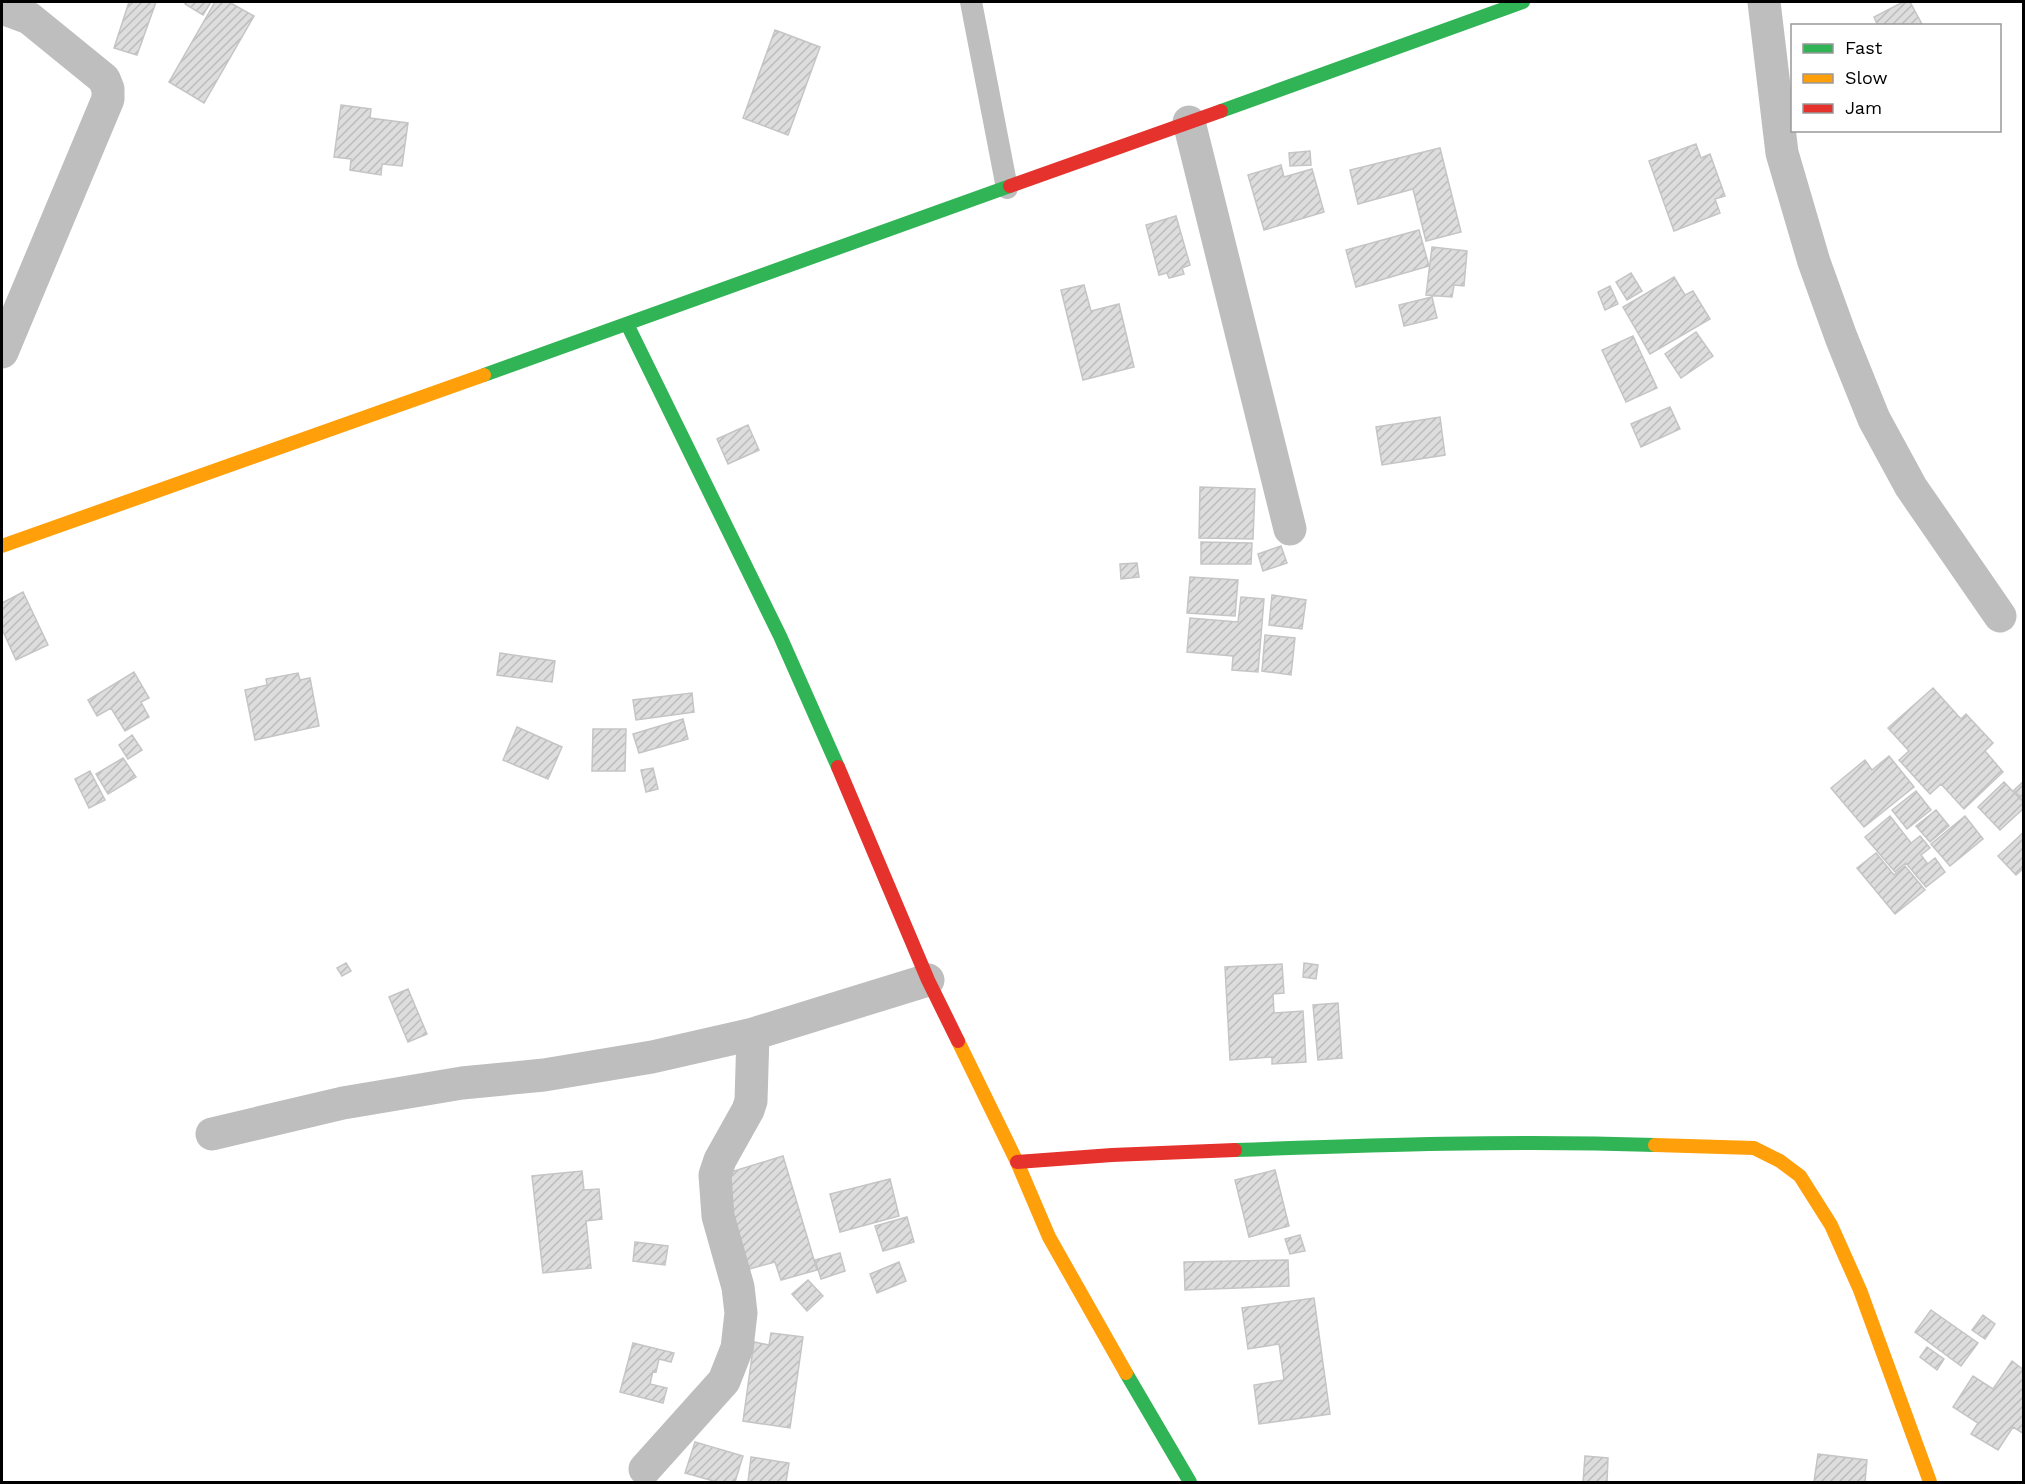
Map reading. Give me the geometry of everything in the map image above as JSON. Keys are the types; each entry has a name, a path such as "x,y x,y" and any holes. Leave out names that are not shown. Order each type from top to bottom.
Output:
{"street":[{"path":"2,546 1523,2"},
{"path":"1764,2 1782,153 1814,262 1841,337 1874,419 1911,487 2000,616"},
{"path":"2,8 29,18 104,79 108,89 108,99 2,352"},
{"path":"1189,122 1290,529"},
{"path":"627,324 780,636 928,980 1017,1162 1049,1236 1107,1342 1190,1482"},
{"path":"212,1134 343,1103 462,1083 544,1075 620,1062 753,1034 928,980"},
{"path":"645,1469 724,1381 737,1348 741,1313 738,1287 718,1216 715,1175 720,1160 751,1101 753,1034"},
{"path":"1017,1162 1112,1155 1369,1145 1569,1142 1754,1148 1780,1161 1800,1176 1830,1225 1860,1290 1930,1482"}],"lane":[{"path":"971,2 1007,188"}],"building":[{"path":"129,2 156,2 137,55 114,48"},
{"path":"186,2 211,2 203,15 185,4"},
{"path":"215,2 229,2 254,16 204,103 169,82"},
{"path":"1903,2 1910,2 1922,24 1877,24 1874,17"},
{"path":"775,30 820,47 788,135 743,118"},
{"path":"341,105 371,109 370,118 408,123 402,166 382,164 381,175 350,170 351,159 334,157"},
{"path":"1696,144 1701,158 1710,154 1725,196 1715,199 1720,213 1674,231 1649,161"},
{"path":"1440,148 1461,232 1426,241 1413,189 1358,204 1350,170"},
{"path":"1310,151 1311,165 1290,166 1289,153"},
{"path":"1281,165 1284,177 1312,169 1324,212 1264,230 1248,175"},
{"path":"1176,216 1190,265 1182,268 1184,274 1169,278 1167,273 1159,275 1146,225"},
{"path":"1419,230 1429,266 1356,287 1346,250"},
{"path":"1432,247 1467,251 1464,286 1454,285 1452,297 1426,295"},
{"path":"1631,273 1642,291 1627,300 1616,282"},
{"path":"1674,277 1685,295 1693,291 1710,319 1650,354 1623,307"},
{"path":"1084,285 1091,311 1119,304 1134,367 1083,380 1061,290"},
{"path":"1610,286 1618,304 1605,310 1598,292"},
{"path":"1432,297 1437,318 1404,326 1399,305"},
{"path":"1696,332 1713,356 1681,378 1665,354"},
{"path":"1633,336 1657,388 1626,402 1602,350"},
{"path":"1670,407 1680,429 1641,447 1631,424"},
{"path":"1440,417 1445,455 1382,465 1376,427"},
{"path":"748,425 759,450 728,464 717,439"},
{"path":"1200,487 1255,489 1253,539 1199,538"},
{"path":"1201,542 1252,543 1251,564 1201,564"},
{"path":"1281,546 1287,563 1263,571 1258,554"},
{"path":"1137,563 1139,577 1121,579 1120,564"},
{"path":"1190,577 1238,580 1235,616 1187,613"},
{"path":"23,592 48,645 16,660 2,629 2,603"},
{"path":"1272,595 1306,600 1302,629 1269,625"},
{"path":"1241,597 1264,599 1258,672 1232,670 1233,656 1187,652 1190,618 1238,622"},
{"path":"1265,635 1295,638 1291,675 1262,671"},
{"path":"500,653 555,661 552,682 497,675"},
{"path":"134,672 149,698 141,702 149,717 125,731 111,708 97,716 88,700"},
{"path":"298,673 300,680 310,678 319,726 255,740 245,690 267,685 266,679"},
{"path":"1933,688 1961,719 1966,714 1993,743 1985,751 2003,772 1964,809 1941,784 1930,794 1899,760 1909,751 1888,728"},
{"path":"692,693 694,712 636,720 633,700"},
{"path":"683,719 688,739 639,753 633,734"},
{"path":"517,727 562,747 548,779 503,760"},
{"path":"593,729 626,729 625,771 592,771"},
{"path":"132,735 142,750 128,759 119,745"},
{"path":"1889,756 1914,787 1864,827 1831,788 1865,760 1872,770"},
{"path":"123,758 136,777 108,794 96,774"},
{"path":"653,768 658,789 646,792 641,770"},
{"path":"90,771 105,800 89,808 75,779"},
{"path":"2024,781 2024,802 2014,790"},
{"path":"2004,782 2024,803 2024,808 2000,830 1978,807"},
{"path":"1916,791 1931,810 1907,829 1892,810"},
{"path":"1936,810 1949,826 1930,842 1916,826"},
{"path":"1890,816 1911,843 1920,836 1930,848 1921,855 1927,863 1915,874 1906,863 1895,872 1865,837"},
{"path":"1965,816 1983,839 1950,866 1931,844"},
{"path":"2024,832 2024,868 2016,875 1998,856"},
{"path":"1876,853 1894,875 1905,866 1925,890 1895,914 1857,868"},
{"path":"1935,858 1945,872 1926,887 1915,874"},
{"path":"346,963 351,971 342,976 337,968"},
{"path":"1304,963 1318,965 1316,979 1303,977"},
{"path":"1282,964 1284,993 1273,994 1274,1013 1303,1011 1306,1062 1272,1064 1272,1057 1230,1060 1225,967"},
{"path":"408,989 427,1034 408,1042 389,997"},
{"path":"1338,1003 1342,1058 1318,1060 1313,1005"},
{"path":"783,1156 817,1270 781,1280 775,1262 749,1269 721,1175"},
{"path":"1275,1170 1289,1226 1249,1237 1235,1180"},
{"path":"582,1171 584,1190 599,1189 602,1219 586,1221 591,1268 543,1273 532,1176"},
{"path":"890,1179 899,1216 840,1232 830,1194"},
{"path":"907,1217 914,1242 883,1251 875,1226"},
{"path":"1300,1235 1305,1251 1290,1254 1285,1239"},
{"path":"635,1242 668,1246 665,1265 633,1261"},
{"path":"840,1253 845,1271 821,1279 815,1260"},
{"path":"1288,1260 1289,1286 1185,1290 1184,1262"},
{"path":"899,1262 906,1281 877,1293 870,1274"},
{"path":"808,1280 823,1296 807,1311 792,1294"},
{"path":"1314,1298 1330,1414 1259,1424 1254,1385 1284,1380 1279,1344 1248,1349 1242,1308"},
{"path":"1931,1310 1978,1343 1961,1366 1915,1332"},
{"path":"1983,1315 1995,1324 1985,1339 1972,1330"},
{"path":"771,1333 803,1337 790,1428 743,1421 754,1342 769,1345"},
{"path":"633,1343 674,1353 671,1362 659,1359 650,1384 667,1388 663,1403 620,1392"},
{"path":"1927,1347 1944,1359 1937,1370 1920,1357"},
{"path":"2012,1361 2024,1370 2024,1434 2013,1427 1998,1450 1971,1434 1978,1423 1953,1407 1973,1376 1993,1389"},
{"path":"695,1442 743,1456 735,1482 717,1482 685,1473"},
{"path":"1818,1454 1867,1460 1865,1482 1814,1482"},
{"path":"1585,1456 1608,1458 1607,1482 1583,1482"},
{"path":"751,1457 789,1463 786,1482 748,1482"}],"traffic: fast":[{"path":"1221,111 1523,2"},
{"path":"484,375 1010,186"},
{"path":"627,324 780,636 838,767"},
{"path":"1235,1150 1498,1143 1655,1145"},
{"path":"1126,1373 1190,1482"}],"traffic: slow":[{"path":"2,546 484,375"},
{"path":"958,1041 1017,1162 1049,1237 1126,1373"},
{"path":"1655,1145 1754,1148 1780,1161 1800,1176 1831,1225 1860,1290 1930,1482"}],"traffic: jam":[{"path":"1010,186 1221,111"},
{"path":"838,767 928,980 958,1041"},
{"path":"1017,1162 1235,1150"}]}
